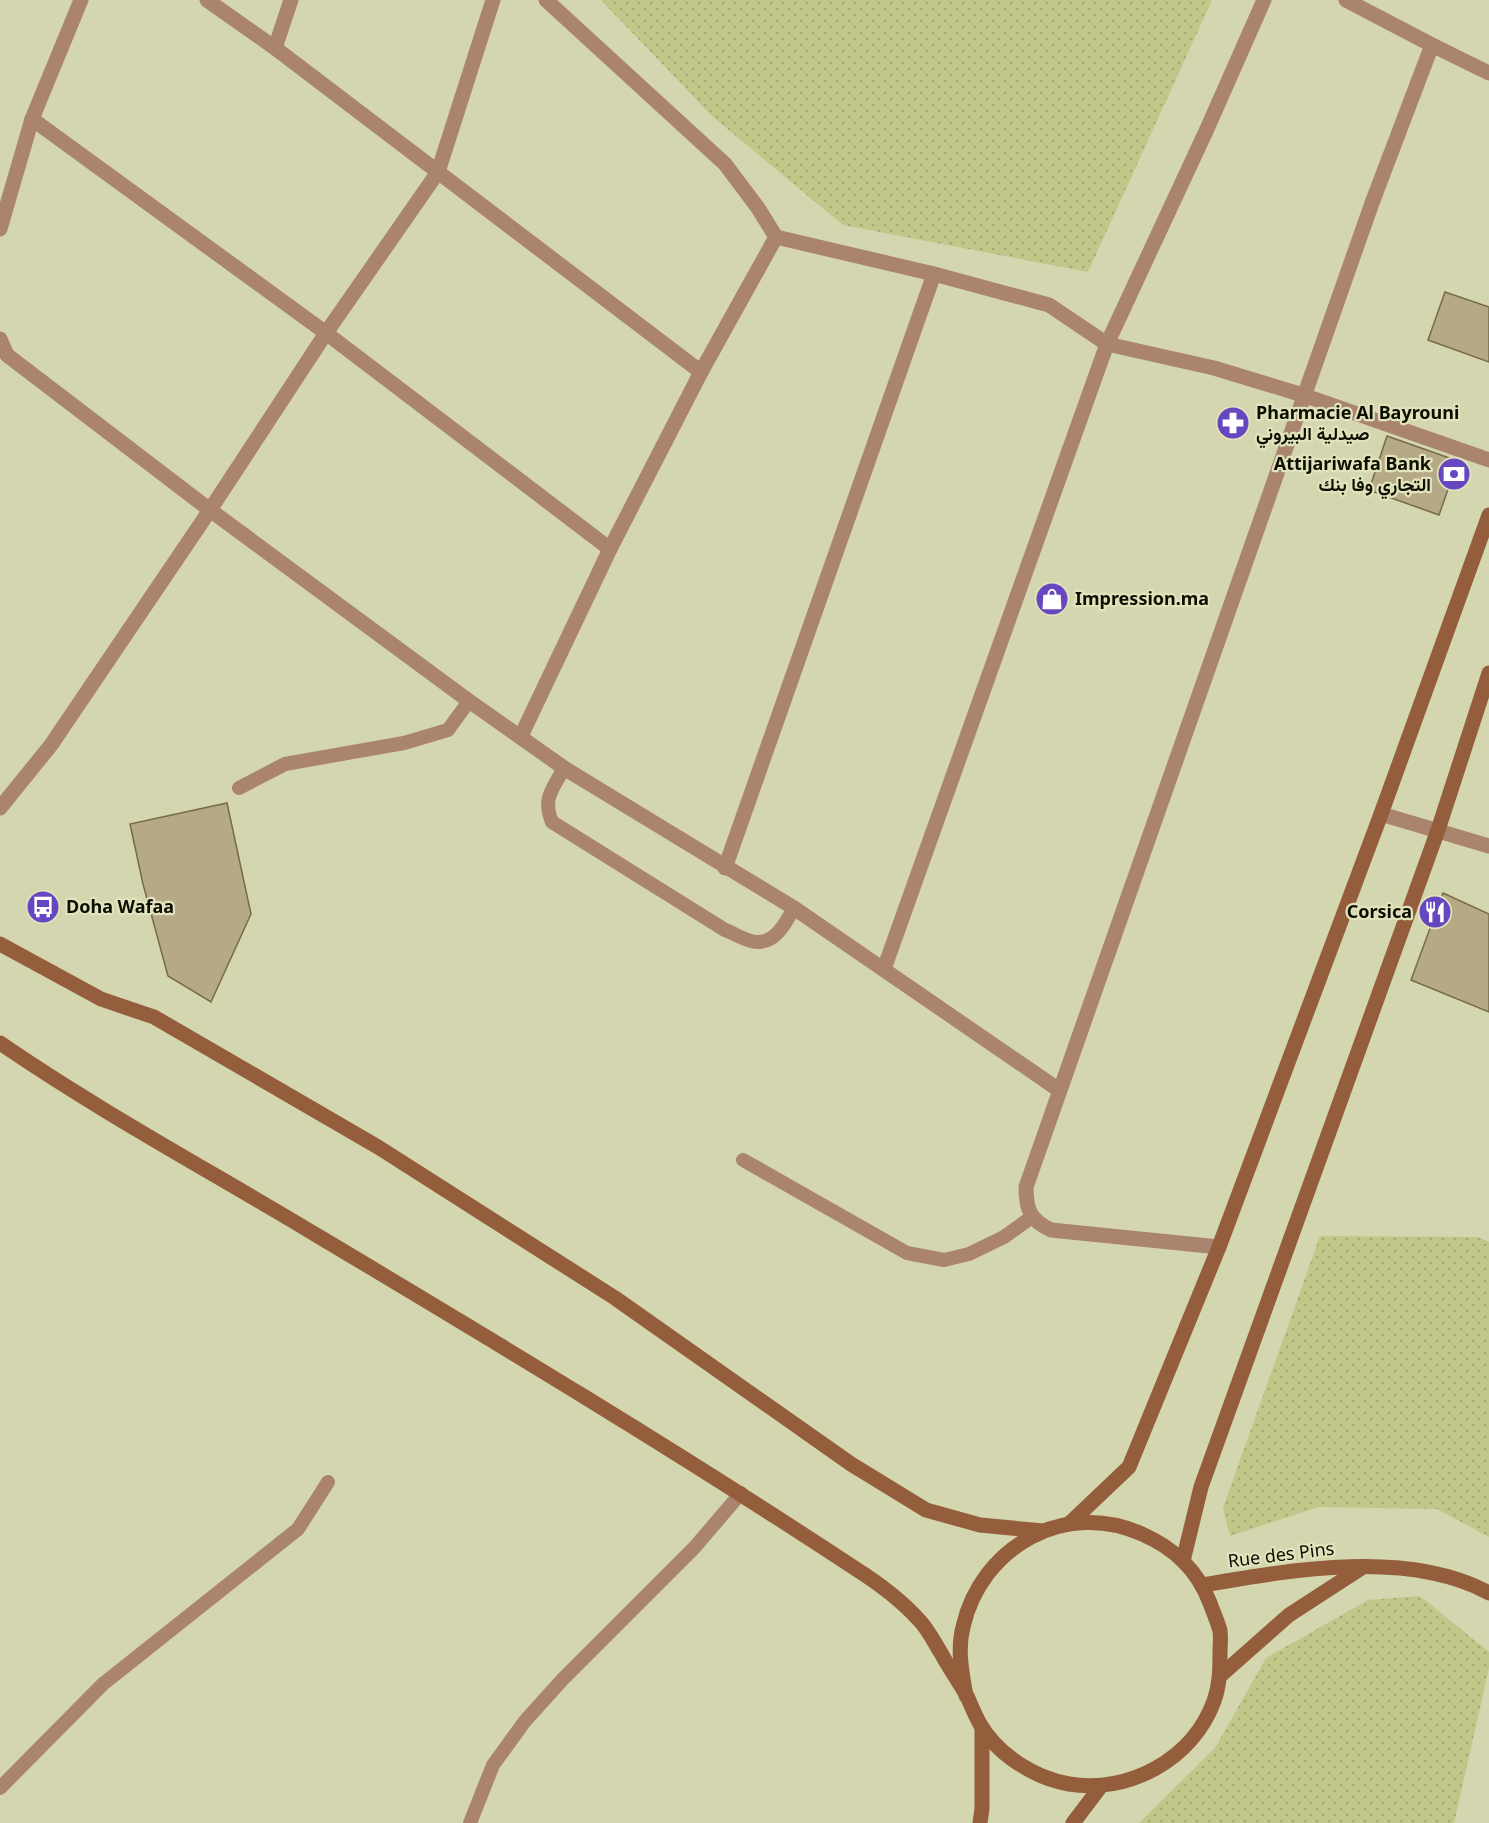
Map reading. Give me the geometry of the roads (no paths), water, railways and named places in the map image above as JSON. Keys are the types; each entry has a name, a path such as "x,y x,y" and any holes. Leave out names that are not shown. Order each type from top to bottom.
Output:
{"main road":[{"path":"1069,1524 1129,1467 1219,1247 1381,814 1489,514"},
{"path":"1183,1561 1201,1487 1438,830 1489,673"},
{"path":"0,944 100,999 154,1017 378,1147 615,1298 851,1464 926,1510 980,1525 1043,1531"},
{"path":"0,1043 59,1083 320,1237 741,1493 875,1581 921,1622 966,1696 982,1728 1005,1753 1034,1773 1066,1784 1101,1786 1135,1778 1160,1766 1182,1749 1200,1728 1213,1703 1220,1676 1220,1629 1203,1585 1183,1561 1159,1541 1130,1528 1100,1522 1069,1524 1043,1531 1013,1547 989,1570 972,1598 962,1630 960,1663 966,1696"},
{"name":"Rue des Pins","path":"1220,1676 1289,1615 1365,1566"},
{"name":"Rue des Pins","path":"1203,1585 1262,1575 1365,1566 1408,1568 1471,1583 1489,1593"},
{"path":"980,1823 982,1728"},
{"path":"1073,1823 1101,1786"}],"street":[{"path":"0,229 32,119 81,0"},
{"path":"207,0 275,48 701,372"},
{"path":"275,48 291,0"},
{"path":"0,808 51,745 326,333 438,172 494,0"},
{"path":"546,0 725,164 758,208 776,237 934,274 1049,305 1107,344 1214,368 1304,395 1489,460"},
{"path":"884,969 1107,344 1208,129 1264,0"},
{"path":"1346,0 1489,73"},
{"path":"1219,1247 1051,1230 1040,1225 1032,1217 1026,1203 1026,1187 1372,203 1432,45"},
{"path":"32,119 326,333 610,549"},
{"path":"521,736 610,549 701,372 776,237"},
{"path":"725,868 934,274"},
{"path":"0,339 4,352 210,510 469,701 564,768 794,908 1059,1090"},
{"path":"1381,814 1489,846"}],"lane":[{"path":"239,788 285,764 404,743 448,730 469,701"},
{"path":"564,768 549,796 547,810 552,822 725,930 756,942 769,940 783,926 794,908"},
{"path":"743,1160 907,1253 944,1260 969,1254 1004,1237 1032,1217"},
{"path":"0,1788 103,1684 298,1529 328,1482"},
{"path":"470,1823 493,1765 525,1721 562,1680 694,1548 741,1493"}],"place":[{"name":"Pharmacie Al Bayrouni صيدلية البيروني","path":"1233,423"},
{"name":"Attijariwafa Bank التجاري وفا بنك","path":"1454,474"},
{"name":"Impression.ma","path":"1052,599"},
{"name":"Doha Wafaa","path":"43,907"},
{"name":"Corsica","path":"1435,912"}]}
